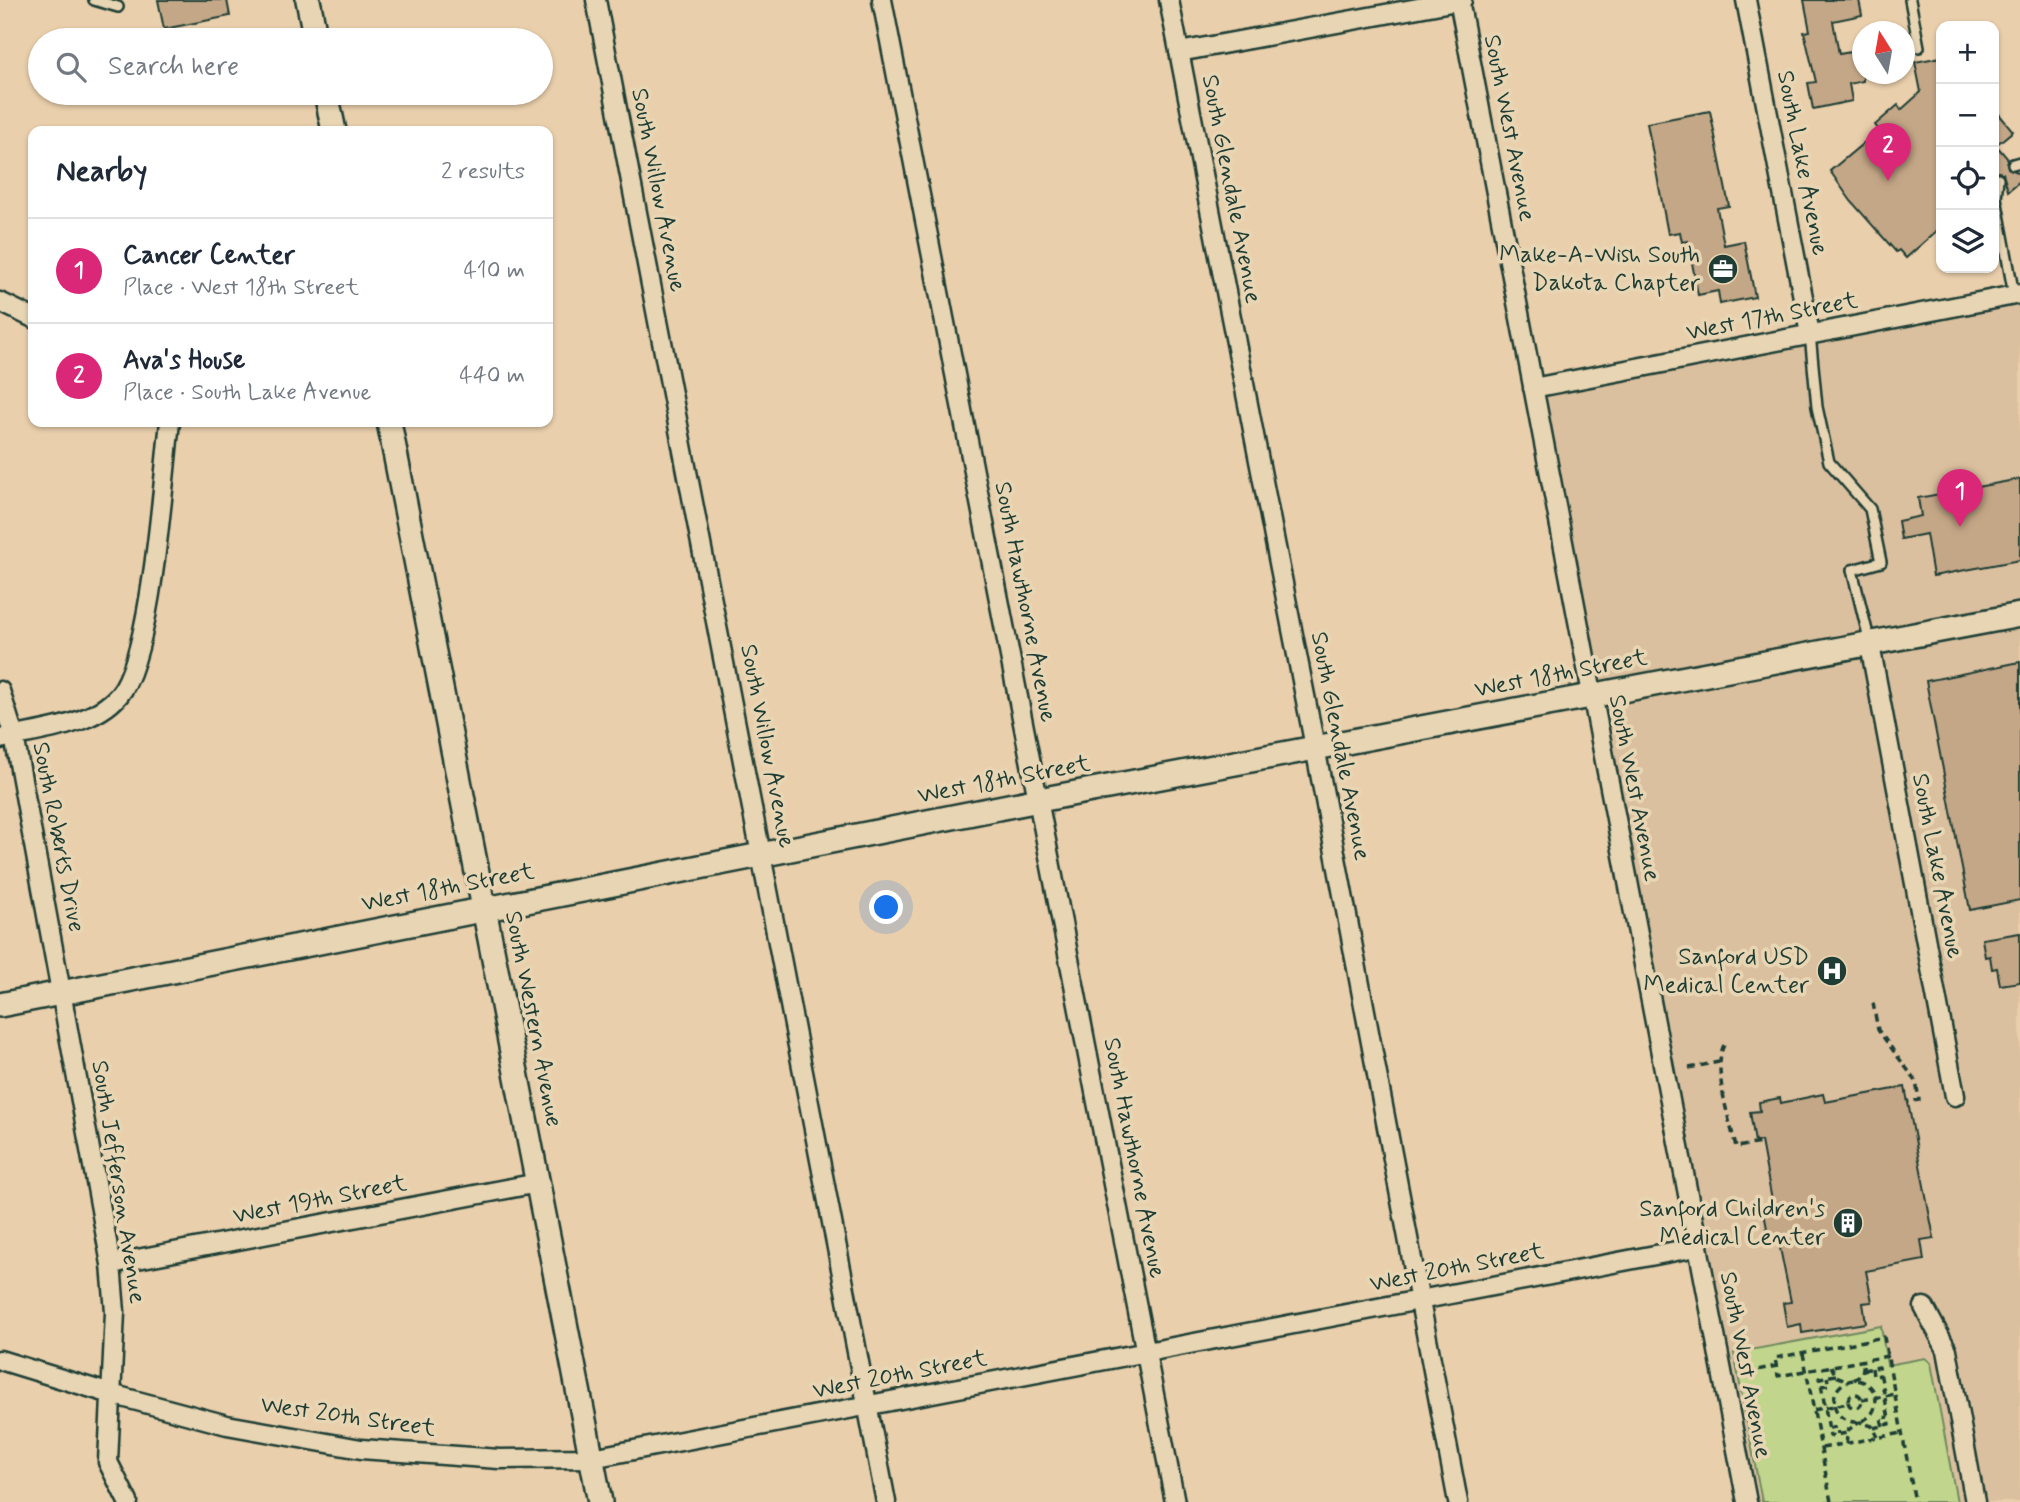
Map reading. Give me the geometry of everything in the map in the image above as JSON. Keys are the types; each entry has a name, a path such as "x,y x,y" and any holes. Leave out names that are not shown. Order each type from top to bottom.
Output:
{"street":[{"path":"308,0 314,28"},
{"name":"South Willow Avenue","path":"596,0 886,1502"},
{"name":"South Hawthorne Avenue","path":"883,0 1175,1502"},
{"name":"South Glendale Avenue","path":"1169,0 1315,747 1458,1502"},
{"path":"1180,52 1460,0"},
{"name":"South West Avenue","path":"1460,0 1591,695 1748,1502"},
{"name":"South Lake Avenue","path":"1746,0 1810,334"},
{"path":"329,105 333,126"},
{"name":"West 17th Street","path":"1533,388 2017,294"},
{"path":"0,302 28,316"},
{"path":"7,737 90,717 120,695 138,656 145,621 169,427"},
{"name":"South Western Avenue","path":"390,427 600,1502"},
{"name":"West 18th Street","path":"0,1005 484,907 2020,615"},
{"name":"South Lake Avenue","path":"1870,645 1955,1096"},
{"name":"South Roberts Drive","path":"0,691 7,737 63,992"},
{"name":"South Jefferson Avenue","path":"63,992 111,1264 115,1312 108,1462 128,1502"},
{"name":"West 19th Street","path":"111,1264 538,1183"},
{"name":"West 20th Street","path":"2,1367 227,1425 362,1449 499,1459 592,1458 1697,1247"},
{"path":"1924,1307 1947,1350 1975,1502"}],"lane":[{"path":"94,0 118,7"},
{"path":"1910,0 1919,47"},
{"path":"1999,210 2017,294"},
{"path":"1810,334 1817,407 1829,463 1870,509 1881,562 1852,570 1870,645"}],"path":[{"path":"1873,1003 1878,1030 1916,1081 1919,1100 1908,1102"},
{"path":"1724,1045 1719,1062 1736,1147 1761,1143"},
{"path":"1689,1068 1719,1062"},
{"path":"1888,1356 1778,1376 1775,1359 1884,1337 1888,1356 1915,1502"},
{"path":"1802,1353 1831,1502"},
{"path":"1863,1370 1879,1367 1891,1424 1874,1427 1844,1419 1835,1405 1840,1387 1858,1378 1863,1370 1864,1360"},
{"path":"1747,1372 1777,1366"},
{"path":"1831,1366 1836,1376"},
{"path":"1872,1368 1873,1376 1881,1375"},
{"path":"1836,1376 1864,1382 1876,1397 1873,1412 1847,1433 1830,1436 1820,1378 1836,1376"},
{"path":"1848,1403 1853,1394 1860,1396 1862,1400"},
{"path":"1814,1409 1848,1403 1856,1409 1862,1400 1895,1394"},
{"path":"1829,1428 1837,1427 1838,1434"},
{"path":"1874,1427 1878,1437"},
{"path":"1846,1444 1847,1433"},
{"path":"1821,1449 1902,1433"}],"shaded area":[{"name":"Sanford USD Medical Center","path":"2020,294 2020,1502 1747,1502 1533,388"}],"green space":[{"path":"1881,1326 1887,1365 1925,1358 1931,1363 1957,1502 1762,1502 1734,1353"}],"building":[{"path":"158,0 227,0 230,16 164,28"},
{"path":"1804,0 1859,0 1862,15 1833,21 1839,54 1852,52 1852,83 1849,84 1852,101 1813,109 1808,83 1816,82 1804,32 1810,31"},
{"path":"1936,58 1936,231 1906,258 1899,250 1896,252 1851,201 1830,171 1879,130 1875,125 1898,105 1901,110 1921,92 1915,62"},
{"path":"1710,111 1729,206 1717,208 1724,245 1744,241 1755,297 1720,304 1718,291 1698,295 1688,241 1682,242 1680,232 1668,234 1647,123"},
{"path":"1999,114 2013,131 1999,143"},
{"path":"1999,148 2008,159 2008,168 2020,173 2020,181 2008,191 2003,173 1999,173"},
{"path":"2020,479 2020,560 1933,576 1926,534 1901,539 1898,521 1921,516 1918,498"},
{"path":"2020,662 2020,900 1970,910 1926,681"},
{"path":"2020,933 2020,982 2000,985 1997,968 1992,969 1990,956 1985,957 1982,939"},
{"name":"Sanford Children's Medical Center","path":"1905,1087 1934,1238 1921,1240 1924,1260 1866,1271 1872,1302 1863,1303 1866,1323 1802,1333 1801,1324 1787,1327 1783,1303 1791,1302 1778,1238 1769,1239 1763,1208 1773,1206 1761,1141 1755,1142 1750,1112 1760,1111 1759,1102 1780,1098 1781,1103 1823,1094 1825,1102"}],"place":[{"name":"Ava's House","path":"1888,181"},
{"name":"Make-A-Wish South Dakota Chapter","path":"1723,269"},
{"name":"Cancer Center","path":"1960,527"},
{"name":"Sanford USD Medical Center","path":"1832,971"},
{"name":"Sanford Children's Medical Center","path":"1848,1223"}]}
